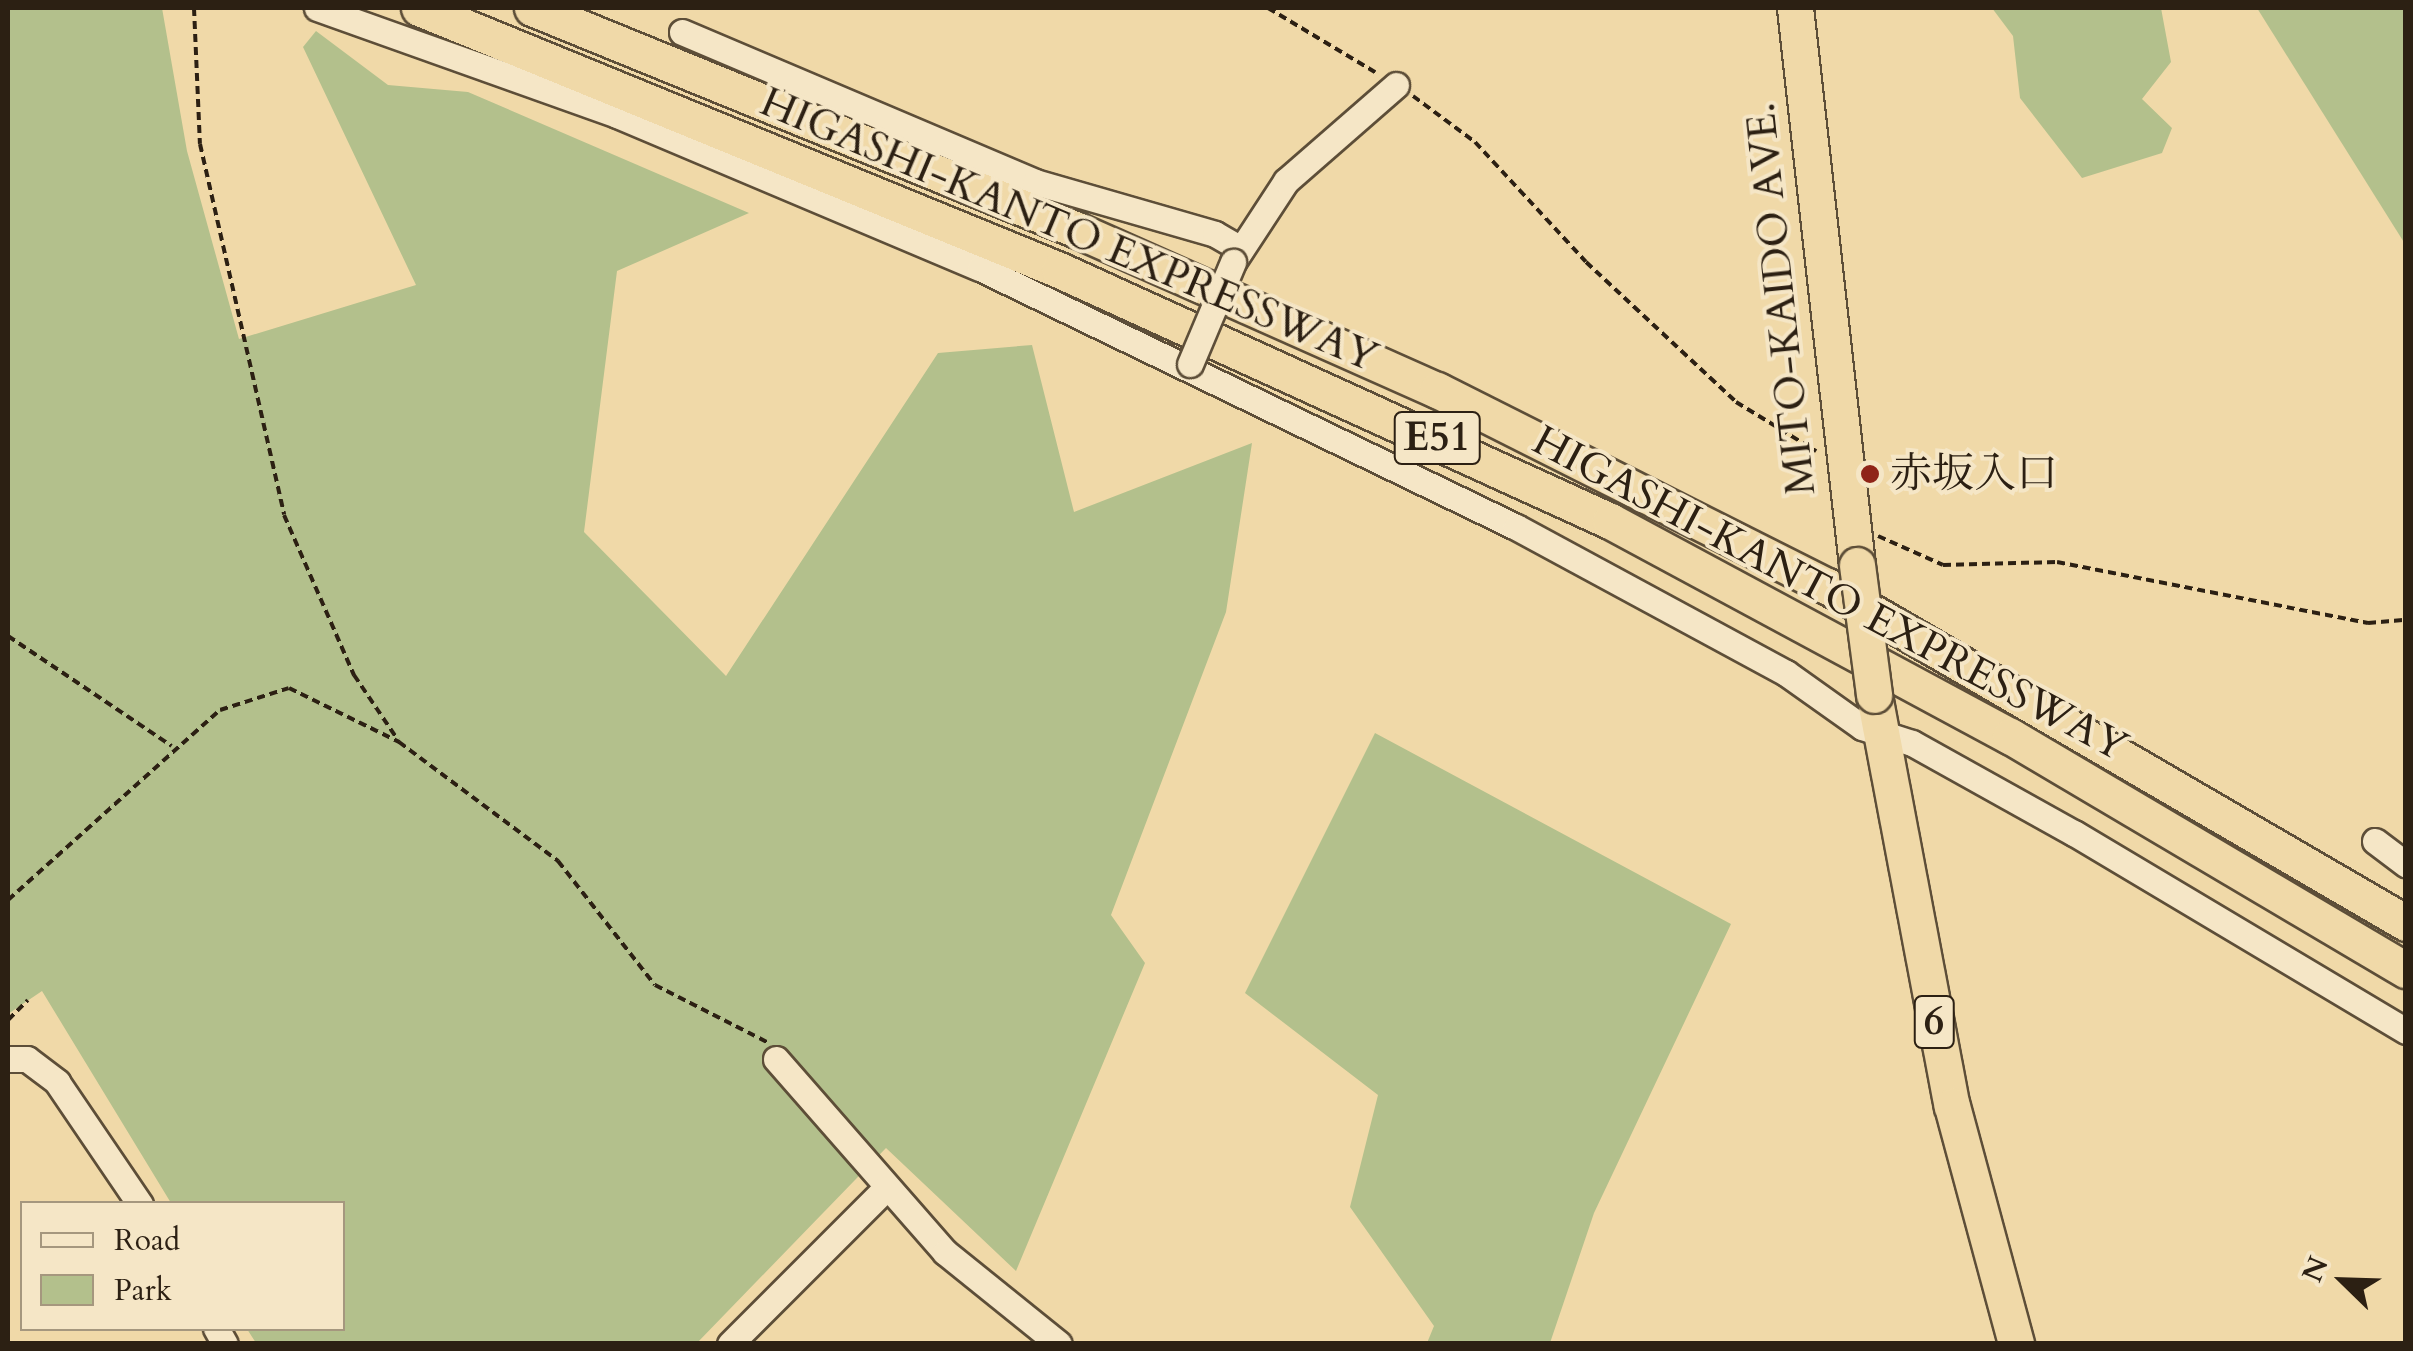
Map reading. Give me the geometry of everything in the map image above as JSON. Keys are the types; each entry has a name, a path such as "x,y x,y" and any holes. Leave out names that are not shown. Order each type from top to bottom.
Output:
{"highway":[{"name":"HIGASHI-KANTO EXPRESSWAY","path":"419,8 1076,278 1610,521 2010,736 2406,970"},
{"name":"HIGASHI-KANTO EXPRESSWAY","path":"532,8 1077,230 1437,390 1844,596 2406,923"},
{"name":"MITO-KAIDO AVE.","path":"1794,8 1879,733 1952,1106 2016,1344"}],"street":[{"path":"318,8 678,140 757,180 980,268 1516,527 1879,733 2074,833 2406,1031"},
{"path":"682,32 1036,182 1216,234 1237,255"},
{"path":"1188,368 1237,255 1286,181 1396,85"},
{"path":"2375,841 2406,864"},
{"path":"8,1059 26,1059 57,1082 138,1201"},
{"path":"776,1059 884,1190 989,1294 1059,1344"},
{"path":"730,1344 884,1190"}],"path":[{"path":"194,8 200,144 284,515 354,675 399,742"},
{"path":"1268,8 1396,85 1476,142 1586,262 1761,424 1846,462"},
{"path":"1855,550 1884,536 1943,566 2057,562 2368,623 2406,620"},
{"path":"8,636 172,746"},
{"path":"8,900 172,746 246,696 288,688 399,742 558,861 655,986 746,1027 776,1059"},
{"path":"8,1020 28,1000"}],"green space":[{"path":"8,8 162,8 187,151 239,339 416,285 303,47 316,31 388,85 468,92 749,213 617,271 584,532 726,676 938,353 1032,345 1074,512 1252,443 1226,612 1111,915 1145,963 1016,1271 886,1148 697,1343 256,1343 248,1331 345,1331 345,1201 170,1201 42,991 8,1014"},
{"path":"1992,8 2161,8 2171,62 2142,99 2172,128 2162,153 2082,178 2020,98 2013,36"},
{"path":"2257,8 2405,8 2405,244"},
{"path":"1375,733 1731,924 1594,1213 1550,1343 1427,1343 1434,1326 1350,1207 1378,1095 1245,993"}],"place":[{"name":"赤坂入口","path":"1870,474"}]}
